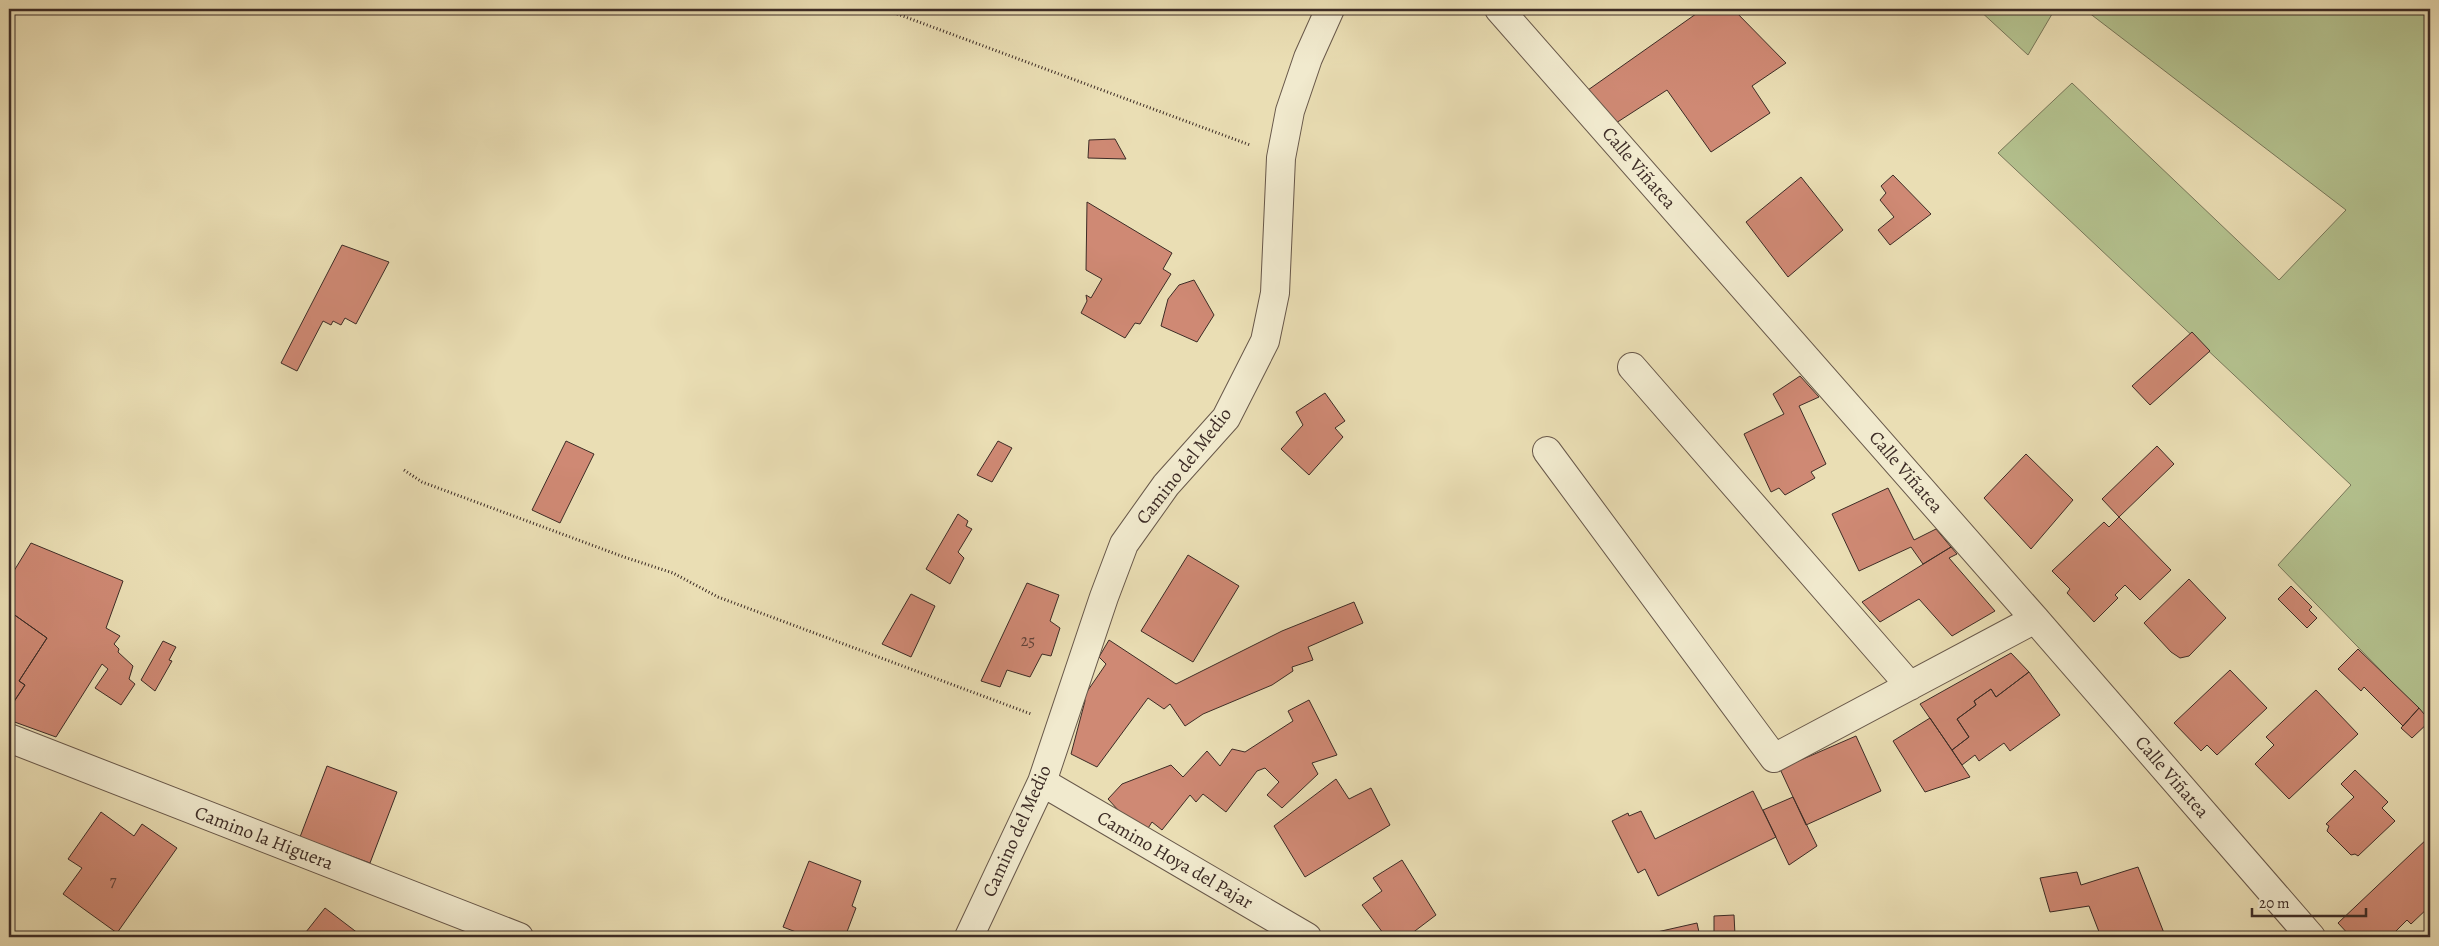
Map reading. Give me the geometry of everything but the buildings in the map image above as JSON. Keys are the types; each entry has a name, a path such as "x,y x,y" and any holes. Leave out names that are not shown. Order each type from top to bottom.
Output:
{"street":[{"name":"Camino del Medio","path":"969,937 1042,782 1060,724 1124,544 1166,485 1226,418 1265,340 1275,293 1281,158 1290,111 1308,58 1330,9"},
{"name":"Calle Viñatea","path":"1499,9 2035,619 2311,937"},
{"path":"1632,367 1910,686"},
{"path":"1547,451 1774,758 2035,619"},
{"name":"Camino la Higuera","path":"9,738 519,937"},
{"name":"Camino Hoya del Pajar","path":"1042,782 1308,937"}],"path":[{"path":"884,9 1281,158"},
{"path":"404,470 422,482 624,557 672,572 718,597 882,660 1060,724"}],"green space":[{"path":"1978,9 2055,9 2028,55"},
{"path":"2084,9 2430,9 2430,721 2278,565 2351,485 1998,153 2072,83 2279,280 2346,210"}]}
